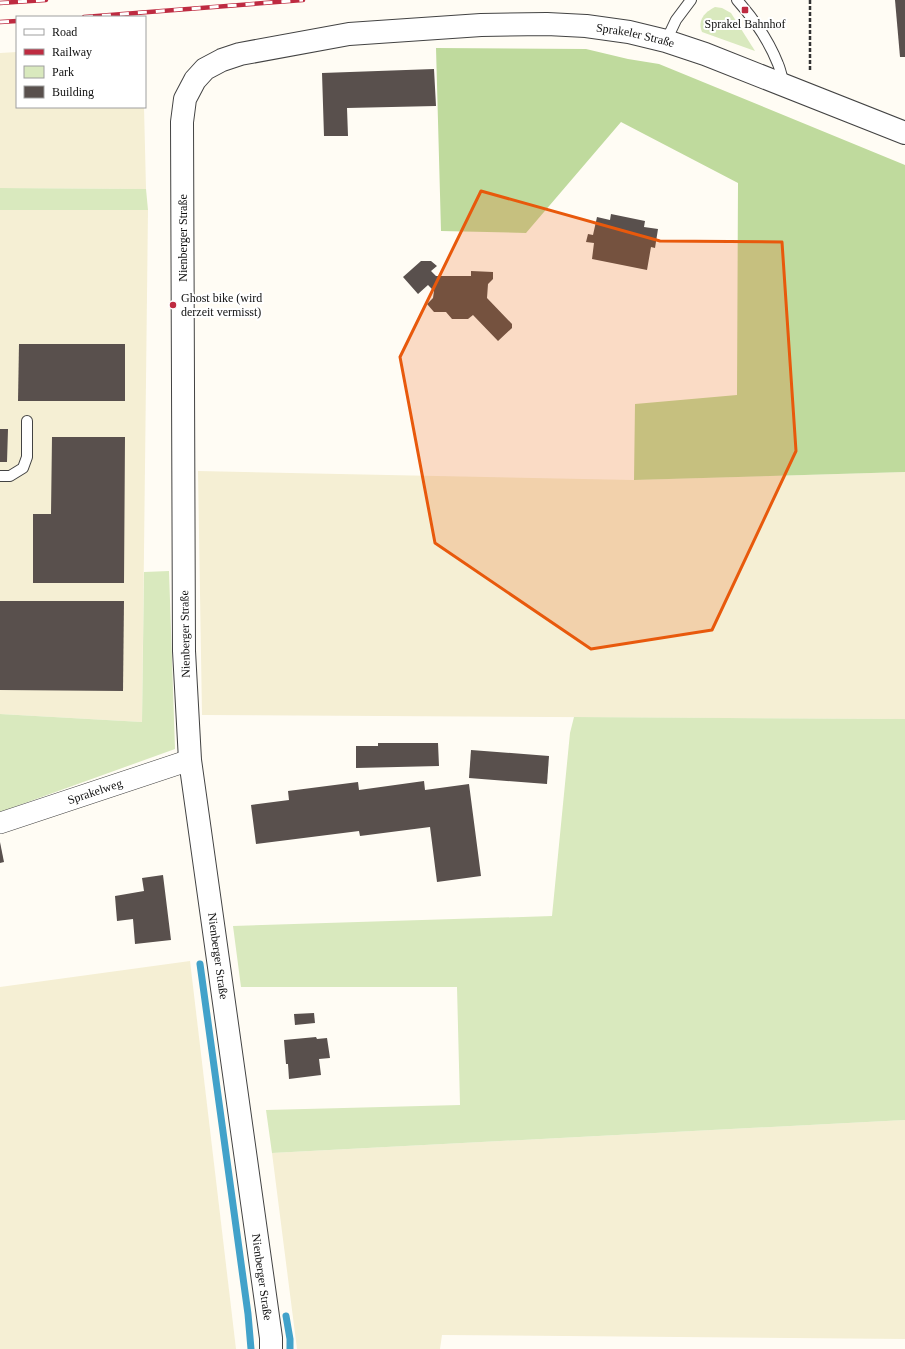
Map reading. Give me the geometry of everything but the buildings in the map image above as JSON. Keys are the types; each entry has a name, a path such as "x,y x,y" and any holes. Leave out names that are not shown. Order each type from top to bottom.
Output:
{"street":[{"name":"Sprakeler Straße","path":"348,34 481,24 547,24 586,26 629,32 666,41 705,54 905,133"},
{"name":"Nienberger Straße","path":"271,1349 271,1338 190,760 184,651 182,122 185,99 194,80 205,68 240,54 348,34"},
{"name":"Sprakelweg","path":"0,823 190,760"}],"lane":[{"path":"666,41 676,20 691,0"},
{"path":"737,0 766,41 778,64 784,85"},
{"path":"0,476 10,476 23,468 27,457 27,421"}],"path":[{"path":"810,0 810,96"}],"highlighted area":[{"path":"481,191 660,241 782,242 796,451 712,630 591,649 435,543 400,357"}],"shaded area":[{"path":"16,52 16,108 144,108 146,189 0,188 0,53"},
{"path":"0,210 148,210 142,722 0,714"},
{"path":"198,471 634,480 905,472 905,719 202,715"},
{"path":"190,961 236,1349 0,1349 0,987"},
{"path":"905,1120 905,1339 442,1335 440,1349 297,1349 272,1153"}],"green space":[{"path":"715,7 722,8 731,13 755,51 702,32 701,20 708,11"},
{"path":"436,48 586,49 628,59 659,64 905,165 905,472 634,480 635,404 737,395 738,183 621,122 526,233 441,231"},
{"path":"0,188 146,189 148,210 0,210"},
{"path":"169,571 175,749 0,812 0,714 142,722 144,572"},
{"path":"574,717 905,719 905,1120 272,1153 266,1110 460,1105 457,987 241,987 233,926 552,916 570,733"}],"waterway":[{"path":"200,964 248,1314 251,1349"},
{"path":"286,1316 290,1339 290,1349"}],"railway":[{"path":"0,3 46,0"},
{"path":"97,16 303,0"},
{"path":"0,22 16,21"}],"place":[{"name":"Sprakel Bahnhof","path":"745,10"},
{"name":"Ghost bike (wird derzeit vermisst)","path":"173,305"}]}
